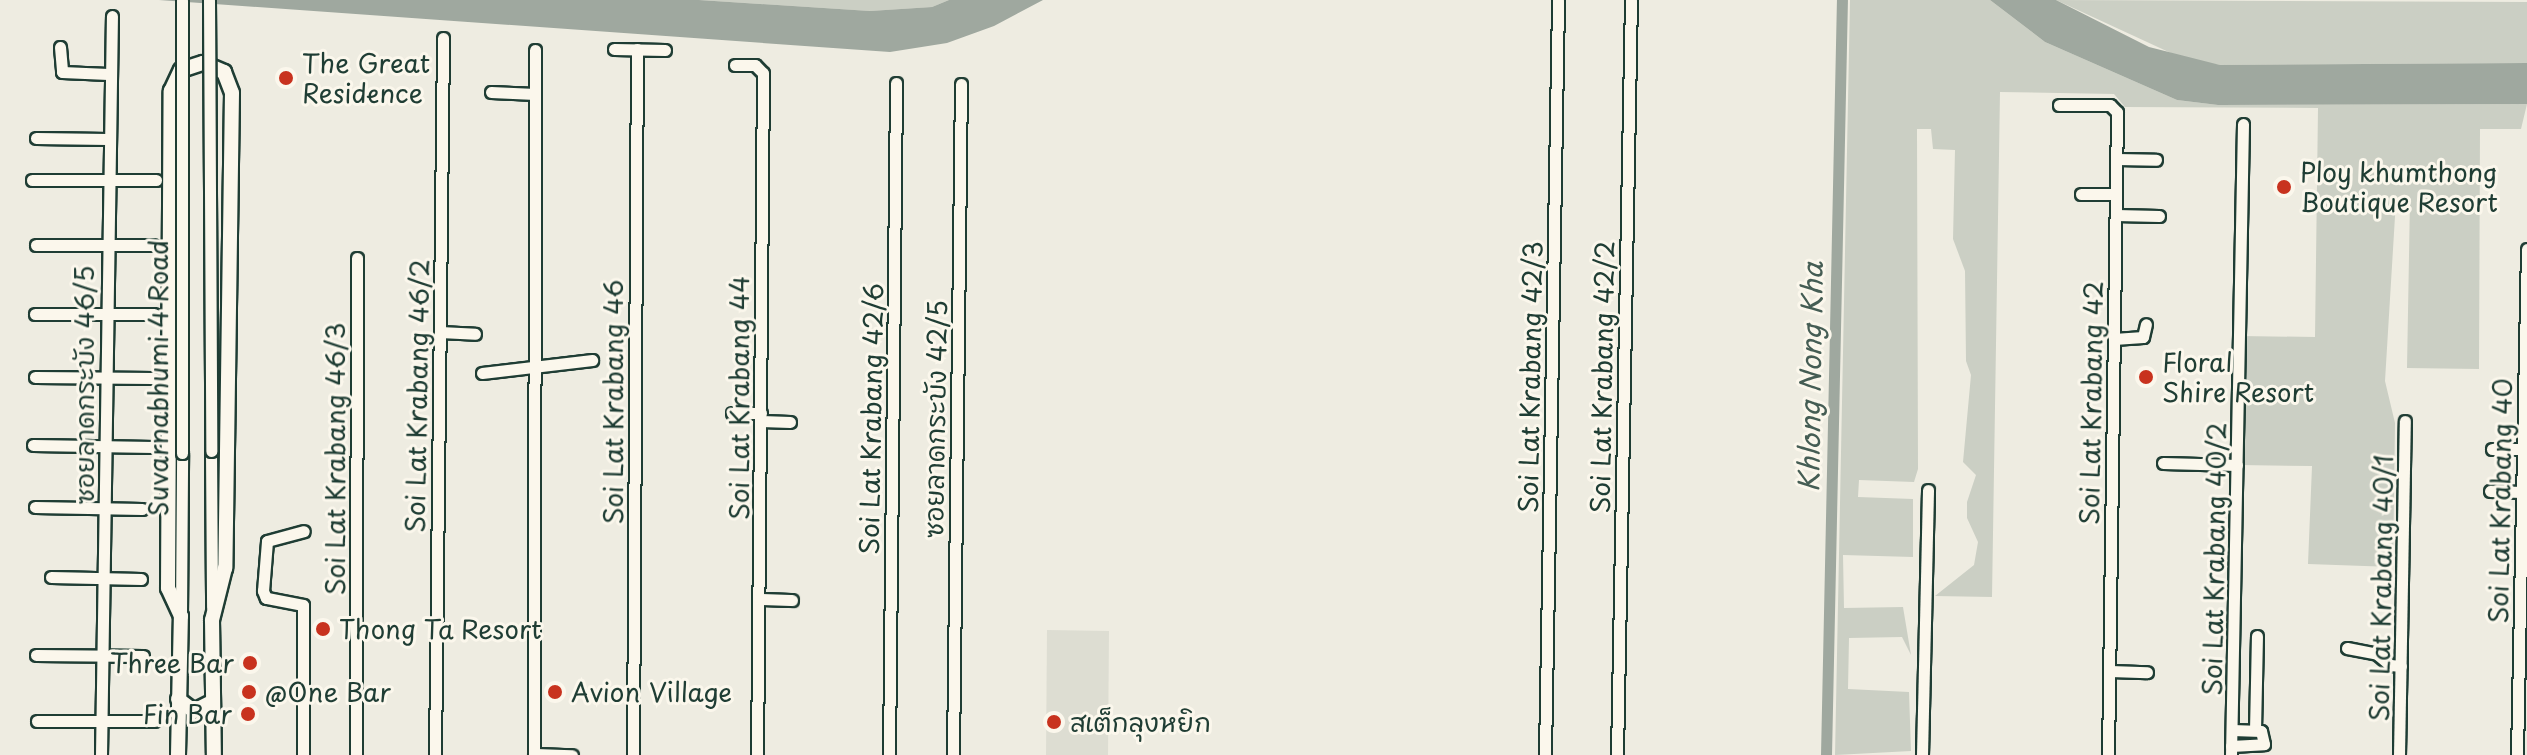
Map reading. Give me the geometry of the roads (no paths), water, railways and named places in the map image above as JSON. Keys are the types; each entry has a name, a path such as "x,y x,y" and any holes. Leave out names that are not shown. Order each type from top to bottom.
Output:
{"street":[{"name":"Suvarnabhumi 4 Road","path":"178,755 182,0"},
{"name":"Suvarnabhumi 4 Road","path":"209,0 214,755"},
{"name":"Soi Lat Krabang 42/3","path":"1545,755 1558,0"},
{"name":"Soi Lat Krabang 42/2","path":"1617,755 1631,0"},
{"name":"ซอยลาดกระบัง 46/5","path":"101,755 107,139 112,16"},
{"name":"Soi Lat Krabang 46/2","path":"435,755 443,38"},
{"path":"60,47 62,72 108,74"},
{"path":"614,49 665,50"},
{"name":"Soi Lat Krabang 46","path":"633,755 637,49"},
{"path":"535,50 534,754 572,755"},
{"path":"181,616 168,588 171,91 181,70 203,63 224,72 232,93 225,568 212,620"},
{"name":"Soi Lat Krabang 44","path":"735,65 755,65 763,73 757,755"},
{"name":"Soi Lat Krabang 42/6","path":"889,755 896,83"},
{"name":"ซอยลาดกระบัง 42/5","path":"953,755 961,84"},
{"path":"491,92 535,94"},
{"name":"Soi Lat Krabang 42","path":"2059,105 2114,107 2117,159 2108,755"},
{"name":"Soi Lat Krabang 40/2","path":"2231,750 2243,124"},
{"path":"36,138 107,139"},
{"path":"2117,159 2156,160"},
{"path":"32,180 156,180"},
{"path":"2081,194 2116,194"},
{"path":"2116,215 2159,216"},
{"path":"36,245 153,245"},
{"name":"Soi Lat Krabang 40","path":"2517,755 2524,570 2522,492 2527,249"},
{"name":"Soi Lat Krabang 46/3","path":"356,755 357,258"},
{"path":"35,314 154,314"},
{"path":"2114,339 2143,337 2146,324"},
{"path":"440,332 475,334"},
{"path":"482,373 534,370 592,360"},
{"path":"35,377 153,378"},
{"path":"732,413 790,422"},
{"name":"Soi Lat Krabang 40/1","path":"2399,755 2405,421"},
{"path":"33,445 153,447"},
{"path":"2492,449 2523,449"},
{"path":"2163,463 2237,465"},
{"path":"1922,755 1928,490"},
{"path":"2490,491 2522,492"},
{"path":"35,507 142,509"},
{"path":"303,755 303,605 266,598 263,577 267,541 304,531"},
{"path":"51,577 141,579"},
{"path":"760,599 792,600"},
{"path":"2255,730 2257,636"},
{"path":"2347,648 2377,654 2390,665 2401,666"},
{"path":"36,655 143,656"},
{"path":"2110,671 2147,672"},
{"path":"178,699 194,711 212,702"},
{"path":"37,721 154,721"},
{"path":"2231,750 2263,746 2263,732 2232,730"}],"waterway":[{"name":"Khlong Nong Kha","path":"1826,755 1842,0"}],"place":[{"name":"The Great Residence","path":"286,78"},
{"name":"Ploy khumthong Boutique Resort","path":"2284,187"},
{"name":"Floral Shire Resort","path":"2146,377"},
{"name":"Thong Ta Resort","path":"323,629"},
{"name":"Three Bar","path":"250,663"},
{"name":"@One Bar","path":"249,692"},
{"name":"Avion Village","path":"555,692"},
{"name":"Fin Bar","path":"248,714"},
{"name":"สเต็กลุงหยิก","path":"1054,722"}]}
